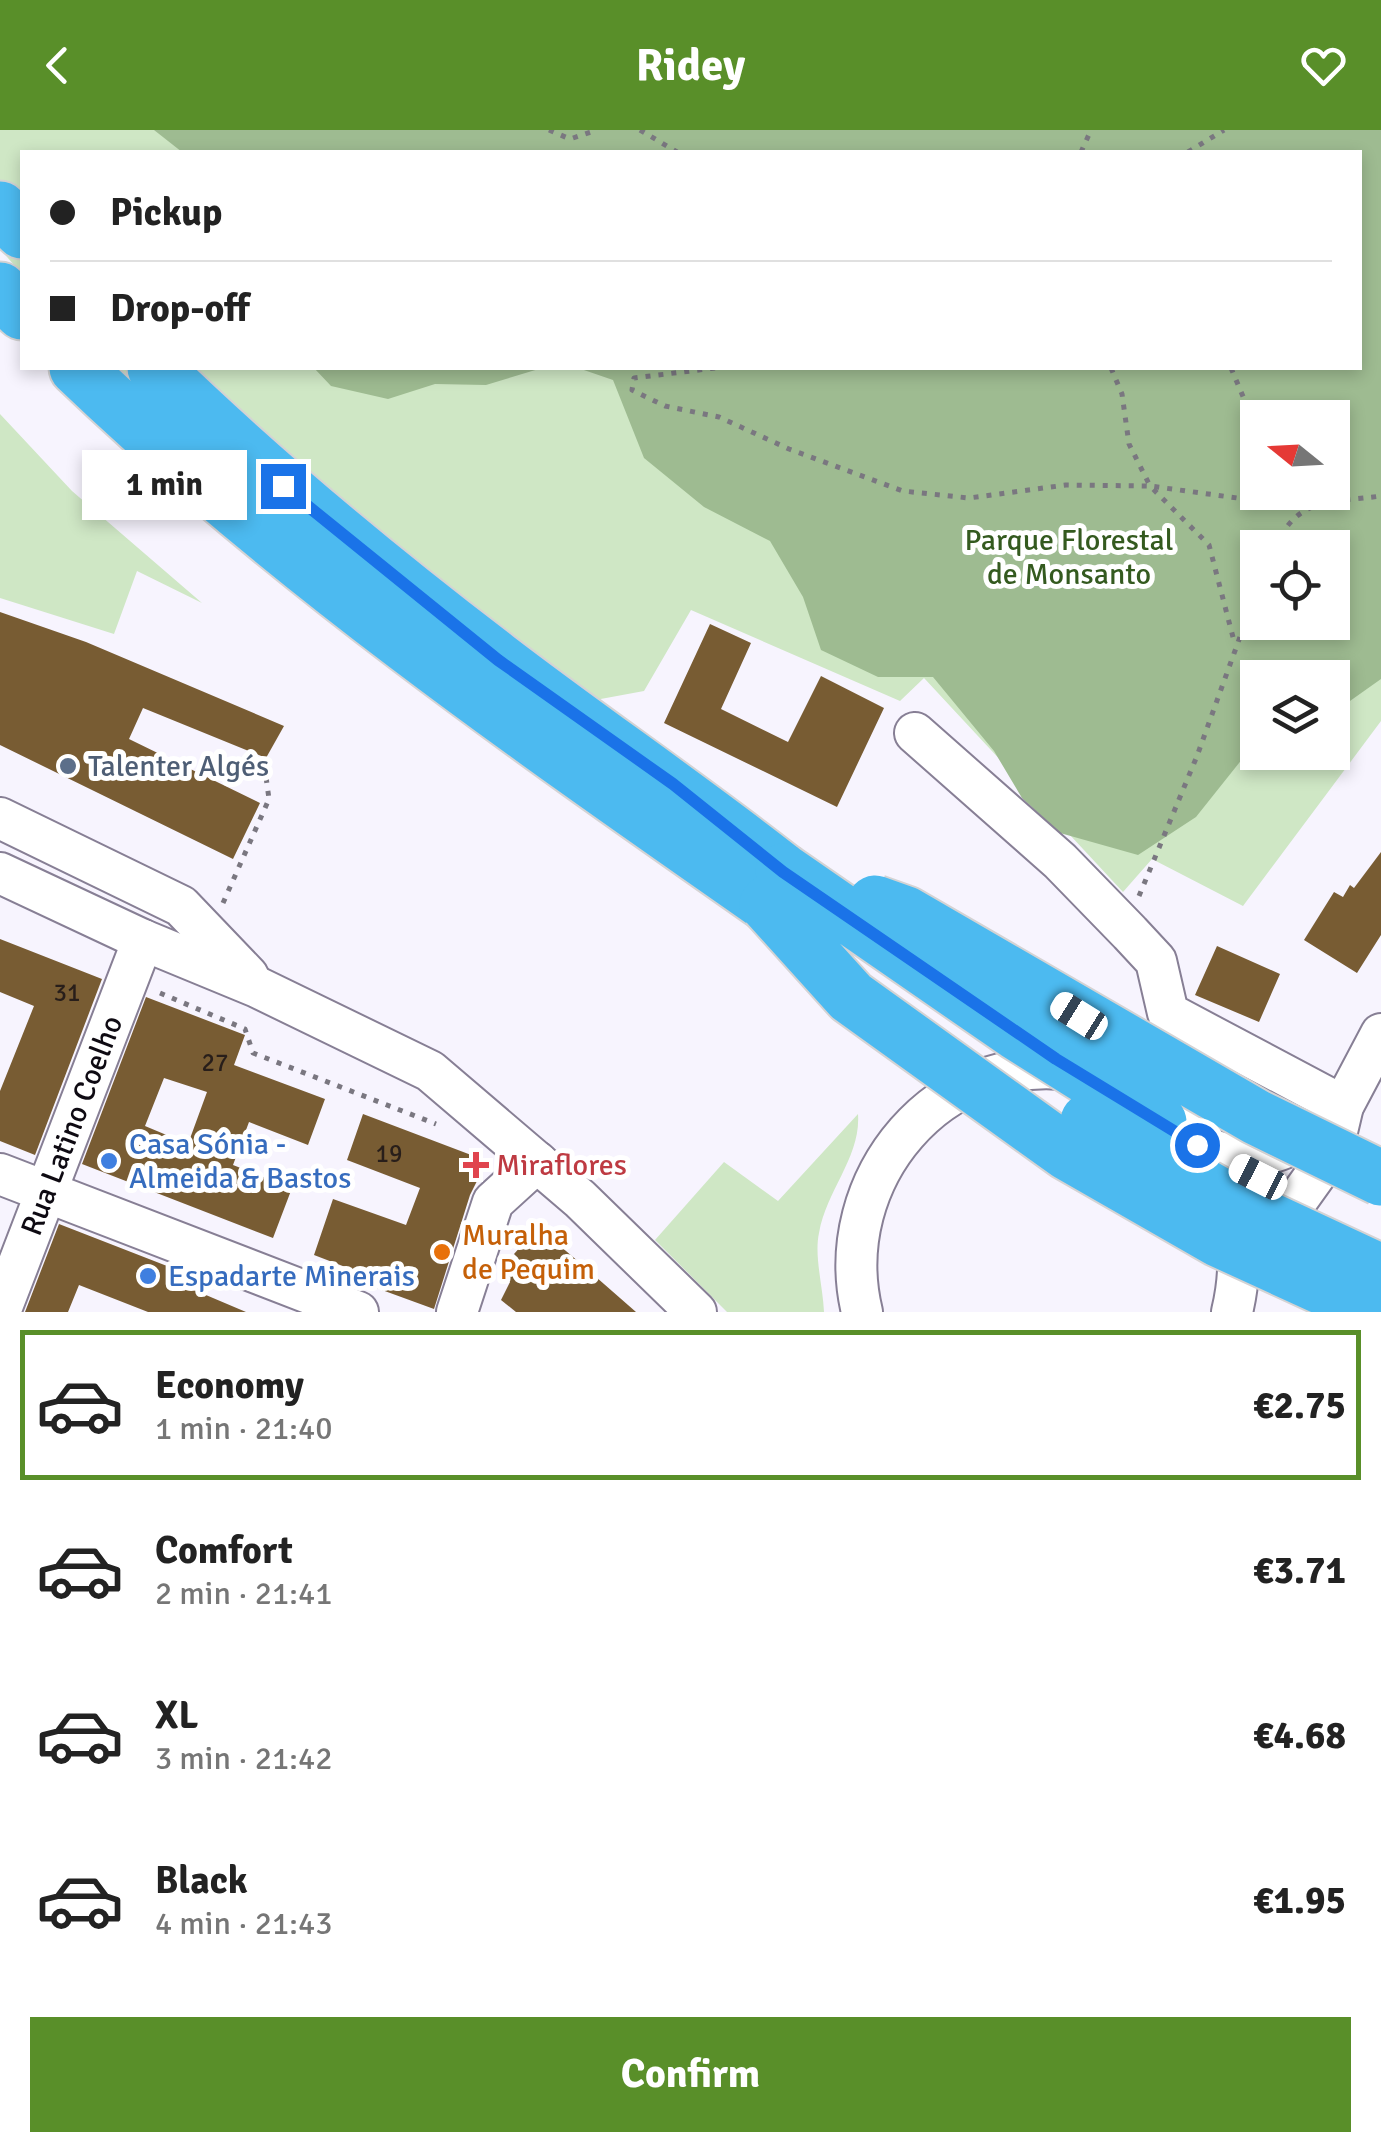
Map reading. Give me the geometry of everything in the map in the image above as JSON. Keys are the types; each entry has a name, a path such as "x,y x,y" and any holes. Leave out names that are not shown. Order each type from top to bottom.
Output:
{"highway":[{"path":"0,209 20,229"},
{"path":"0,290 20,310"},
{"path":"80,370 260,533 555,755 1104,1090 1239,1167 1381,1236"},
{"path":"158,370 283,486 428,606 673,784 775,888 1099,1128 1235,1204 1381,1272"},
{"path":"775,888 906,914 1256,1118 1381,1178"},
{"path":"775,888 852,997 1068,1154 1218,1239 1376,1312"}],"street":[{"path":"915,733 1060,861 1130,932 1156,961 1168,1013 1344,1106"},
{"path":"0,818 181,906 257,987"},
{"path":"0,873 136,958 257,987 416,1062 446,1082 537,1162 696,1312"},
{"name":"Rua Latino Coelho","path":"0,1312 136,958"},
{"path":"1241,1294 1336,1140 1344,1106 1381,1034"},
{"path":"862,1312 856,1276 857,1237 876,1174 914,1122 968,1085 1031,1069 1096,1074 1156,1101 1202,1146 1230,1200 1241,1294"},
{"path":"1202,1146 1226,1157 1266,1154 1298,1142 1344,1106"},
{"path":"456,1312 493,1202 537,1162"},
{"path":"0,1174 47,1194 76,1200 358,1312"},
{"path":"1291,1209 1291,1264 1306,1299 1318,1312"}],"path":[{"path":"549,130 570,138 597,130"},
{"path":"640,130 674,150"},
{"path":"656,130 658,140"},
{"path":"1191,150 1224,130"},
{"path":"699,370 634,378 632,390 665,406 719,416 789,449 903,492 969,498 1066,485 1150,486 1240,498"},
{"path":"1112,370 1122,394 1129,444 1150,486 1210,545 1234,642"},
{"path":"1232,370 1244,400"},
{"path":"1350,500 1381,496"},
{"path":"1282,530 1300,510"},
{"path":"1130,932 1138,898 1204,738 1240,628"},
{"path":"210,933 269,799 264,762"},
{"path":"136,958 174,1001 245,1029 254,1053 432,1122 448,1132"}],"green space":[{"name":"Parque Florestal de Monsanto","path":"0,130 1381,130 1381,721 1350,763 1350,660 1240,660 1240,770 1344,770 1243,906 1152,859 1123,892 924,678 900,701 691,610 644,691 552,708 376,596 118,370 1362,370 1362,150 20,150 20,272 0,249"},
{"path":"154,130 1381,130 1381,679 1350,701 1350,660 1240,660 1240,762 1196,817 1138,855 1060,833 1022,798 994,751 933,677 878,677 821,650 803,597 770,541 704,507 644,458 613,380 584,370 1362,370 1362,150 179,150"},
{"path":"316,370 535,370 486,385 435,384 388,399 331,386"},
{"path":"0,414 72,491 202,603 137,571 114,634 0,598"},
{"path":"858,1114 854,1145 819,1233 824,1312 727,1312 655,1240 724,1162 778,1201"}],"building":[{"path":"0,612 86,642 284,726 266,758 143,708 129,739 260,803 233,859 0,745"},
{"path":"710,624 751,643 721,709 788,742 821,676 884,708 837,807 664,723"},
{"path":"1381,852 1381,935 1357,973 1304,940 1334,892 1343,897 1350,885 1354,888"},
{"path":"0,939 102,979 35,1155 0,1141 0,1091 34,1006 0,992"},
{"path":"1217,946 1280,974 1259,1022 1195,995"},
{"path":"146,997 245,1035 234,1065 325,1099 308,1145 249,1122 233,1165 292,1188 273,1238 82,1164","holes":["164,1078 207,1092 188,1144 145,1126"]},
{"path":"363,1114 487,1161 470,1195 434,1309 371,1286 374,1278 314,1255 333,1199 406,1225 420,1188 347,1160"},
{"path":"59,1224 185,1273 180,1284 246,1312 148,1312 79,1285 68,1312 25,1312"},
{"path":"538,1227 636,1312 516,1312 501,1300 510,1282 506,1279 515,1269 511,1266 518,1258 514,1254"}],"place":[{"name":"Talenter Algés","path":"68,766"},
{"name":"Casa Sónia - Almeida & Bastos","path":"109,1161"},
{"name":"Miraflores","path":"476,1165"},
{"name":"Muralha de Pequim","path":"442,1252"},
{"name":"Espadarte Minerais","path":"148,1276"}],"route":[{"path":"283,486 428,606 673,784 783,872 1056,1059 1197,1145"}]}
